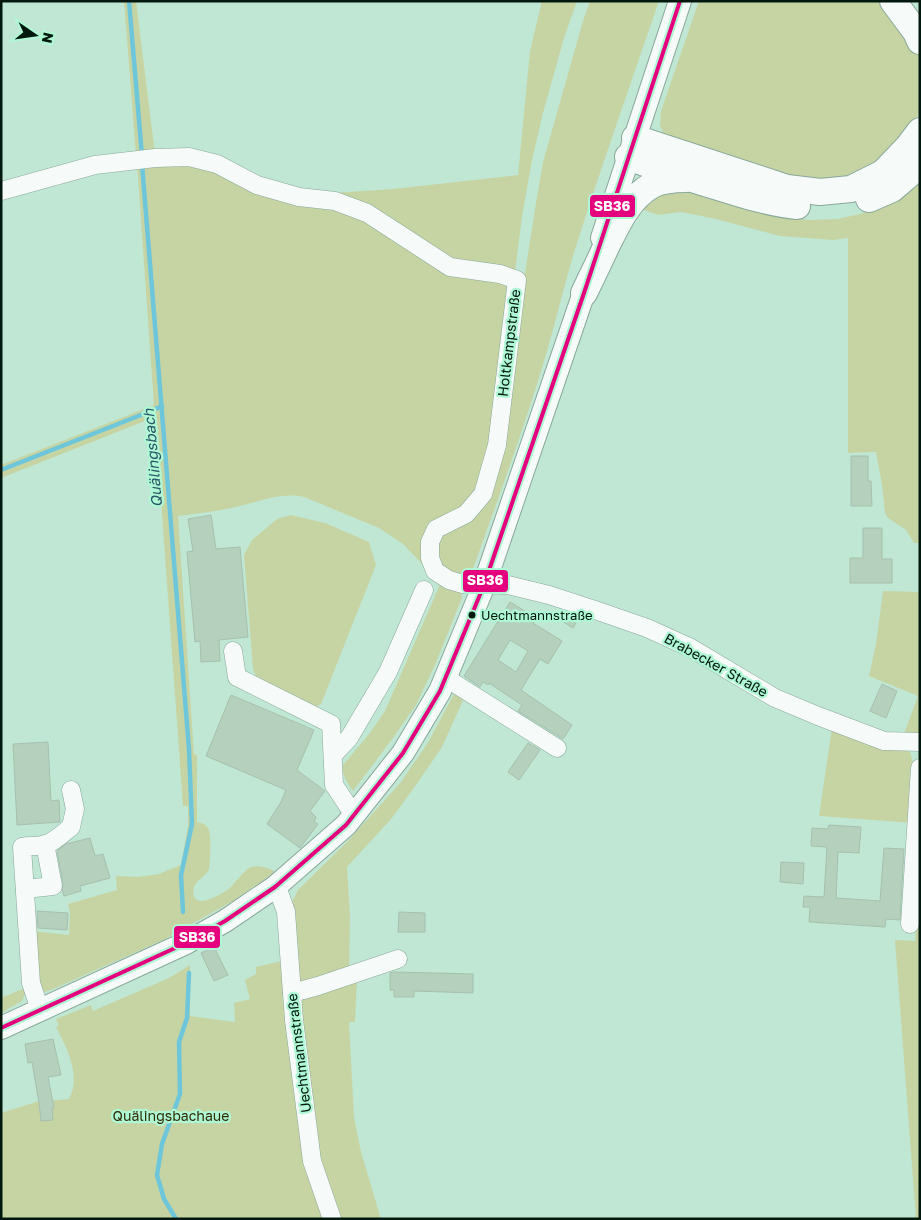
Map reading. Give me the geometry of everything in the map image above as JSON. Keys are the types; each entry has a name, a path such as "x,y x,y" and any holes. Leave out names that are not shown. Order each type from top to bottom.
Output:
{"highway":[{"path":"893,1 916,32 920,41"},
{"path":"631,147 787,188 820,192 851,188 883,173 908,147 920,131"},
{"path":"631,147 689,179 785,205 824,208 843,207 860,203 892,188 920,165"},
{"path":"584,293 627,207 653,185 674,179 689,179"}],"main road":[{"path":"1,1028 186,943 225,921 275,887 346,824 403,753 440,691 484,585 584,293 680,1"}],"street":[{"name":"Holtkampstraße","path":"1,192 95,165 155,158 189,157 217,164 257,185 299,197 336,201 367,213 450,267 500,274 517,280 497,445 483,494 466,514 436,529 430,542 430,558 435,571 449,580 463,584 484,585"},
{"name":"Brabecker Straße","path":"484,585 508,585 549,595 647,628 691,648 775,698 884,742 919,748"},
{"path":"333,755 349,738 388,672 424,590"},
{"path":"233,651 237,677 331,724 334,785 354,815"},
{"path":"446,678 557,748"},
{"path":"910,924 920,768"},
{"path":"40,1010 31,984 22,847 51,842 72,827 75,809 71,790"},
{"path":"25,889 53,886 45,844"},
{"name":"Uechtmannstraße","path":"275,887 286,912 294,1020 312,1161 332,1219"},
{"path":"292,993 398,959"}],"green space":[{"path":"124,1 136,1 155,154 136,155"},
{"path":"542,1 577,1 564,38 532,160 522,217 494,438 476,497 452,514 423,565 403,544 379,528 304,497 280,496 225,509 178,516 194,754 197,755 197,822 207,827 210,841 209,869 195,885 193,890 194,896 202,901 217,896 230,888 249,868 255,866 275,872 233,901 163,940 51,990 41,992 32,931 69,935 70,912 68,904 117,890 116,876 138,877 159,874 181,865 188,825 188,806 183,806 155,417 1,478 1,465 154,405 137,164 192,162 245,183 333,193 393,189 518,175 530,51"},
{"path":"590,1 659,1 583,224 545,358 510,464 473,569 467,575 460,577 440,566 437,557 437,545 443,536 476,515 490,497 543,162"},
{"path":"699,1 884,1 915,40 920,58 920,109 914,126 864,177 821,187 664,135 660,125 661,111"},
{"path":"920,178 920,543 914,543 906,530 888,518 885,513 876,452 848,453 848,238 833,240 780,236 681,212 658,215 638,208 655,193 687,191 777,216 808,220 838,219 860,214 894,199"},
{"path":"291,515 325,523 369,542 376,565 321,704 313,709 258,683 253,669 244,555 252,540 277,519"},
{"path":"441,582 461,592 462,598 435,665 416,705 353,791 344,776 343,765 370,733 385,711"},
{"path":"883,591 920,592 920,736 902,739 918,696 869,676 876,644"},
{"path":"456,690 465,696 442,747 392,818 347,867 350,915 349,980 357,978 355,1022 349,1022 354,1117 361,1152 381,1219 338,1219 317,1161 291,920 292,902 298,890 348,841 401,782 429,741"},
{"path":"832,728 910,752 915,769 913,823 819,816"},
{"path":"920,881 920,1219 916,1219 895,940 915,941"},
{"name":"Quälingsbachaue","path":"286,960 326,1219 1,1219 1,1113 36,1102 69,1099 73,1088 72,1064 56,1027 59,1025 56,1019 91,1005 93,1011 169,978 190,965 190,1016 235,1022 234,1003 250,999 245,980 256,974 256,967"},
{"path":"25,988 22,1001 1,1013 1,998"}],"building":[{"path":"851,456 868,456 868,481 871,481 872,506 851,506"},
{"path":"211,515 216,549 240,547 248,637 219,640 220,661 201,662 200,641 195,642 187,552 193,551 188,519"},
{"path":"863,528 882,528 882,559 892,559 892,583 850,583 850,558 863,558"},
{"path":"510,602 536,618 533,623 562,641 548,664 540,659 521,690 572,725 563,739 518,711 522,705 489,683 488,685 483,682 480,687 464,676","holes":["510,640 528,651 516,672 498,660"]},
{"path":"568,612 579,617 573,628 562,621"},
{"path":"882,684 897,691 886,718 870,711"},
{"path":"231,695 314,730 297,770 325,791 310,811 316,817 314,822 318,824 300,848 267,824 286,790 206,756"},
{"path":"48,742 51,801 59,800 60,822 17,825 13,744"},
{"path":"528,743 540,750 519,780 508,772"},
{"path":"829,825 861,827 859,853 838,852 836,898 880,901 884,848 904,849 900,920 886,919 885,927 809,922 810,907 803,907 804,896 824,897 827,847 811,846 812,828 828,829"},
{"path":"90,838 95,856 103,854 110,878 80,886 81,891 64,896 57,851 66,844"},
{"path":"781,862 804,863 803,884 780,882"},
{"path":"37,911 68,913 67,930 38,928"},
{"path":"399,912 425,913 425,932 398,932"},
{"path":"214,947 228,975 214,981 201,953"},
{"path":"390,973 473,974 473,993 414,991 414,997 394,997 394,990 390,990"},
{"path":"53,1039 61,1075 48,1077 54,1108 52,1108 53,1120 41,1121 32,1062 28,1063 25,1044"}],"waterway":[{"name":"Quälingsbach","path":"129,1 142,156"},
{"name":"Quälingsbach","path":"142,164 189,749 192,824 181,875 183,912"},
{"path":"1,470 162,406"},
{"name":"Quälingsbach","path":"176,1219 164,1199 157,1175 162,1144 180,1094 179,1042 187,1018 189,973"}],"transit line":[{"name":"SB36","path":"1,1028 186,943 225,921 275,887 346,825 403,753 440,691 484,585 584,293 680,1"}],"place":[{"name":"Uechtmannstraße","path":"472,615"}]}
